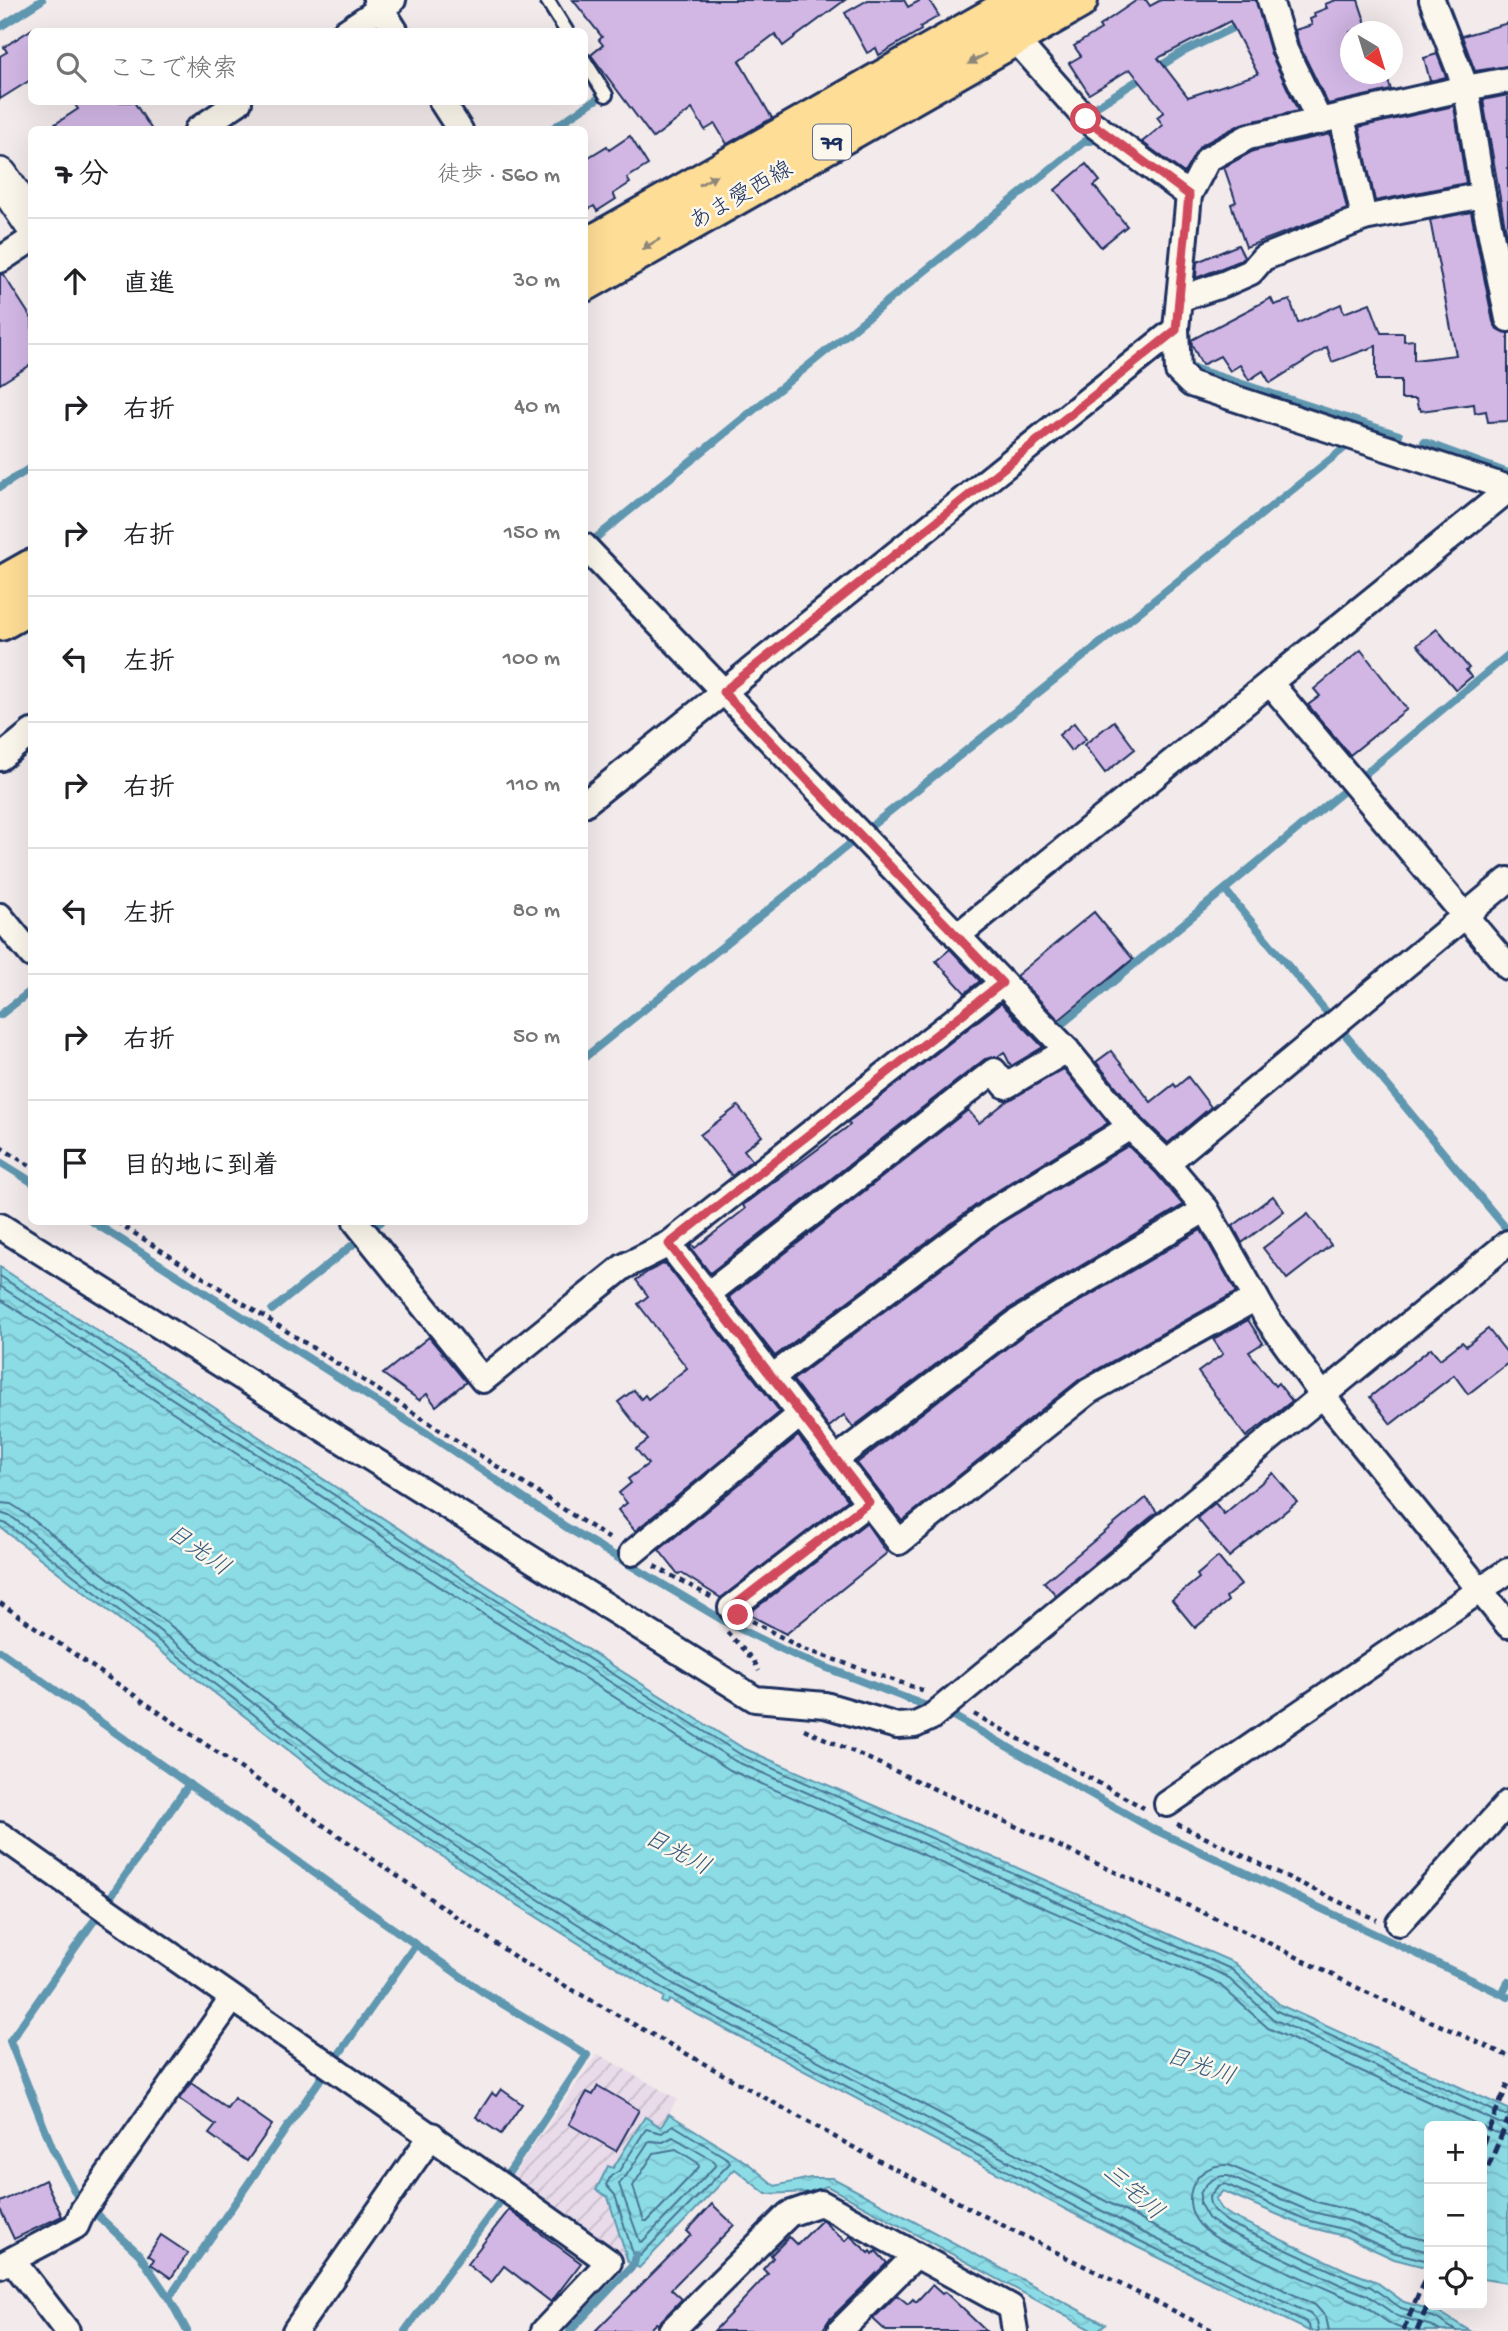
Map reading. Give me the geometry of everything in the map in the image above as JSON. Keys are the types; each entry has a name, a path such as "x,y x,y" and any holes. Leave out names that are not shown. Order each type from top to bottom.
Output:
{"main road":[{"name":"あま愛西線","path":"588,248 1009,13 1078,0"},
{"name":"あま愛西線","path":"588,279 1009,13"},
{"path":"0,587 28,571"},
{"path":"0,621 28,605"}],"street":[{"path":"1270,0 1285,50 1331,120 1364,218"},
{"path":"1432,0 1466,88 1492,202 1508,319"},
{"path":"350,28 383,3 394,28"},
{"path":"1009,13 1086,119 1189,195"},
{"path":"1508,80 1248,137 1209,159 1189,195 1176,330 1178,371 1191,384 1508,489"},
{"path":"203,126 234,105"},
{"path":"444,105 457,126"},
{"path":"0,176 28,217"},
{"path":"1179,299 1224,284 1251,272 1263,258 1364,218 1492,202"},
{"path":"0,260 28,242"},
{"path":"588,800 1176,330"},
{"path":"957,936 1508,489"},
{"path":"588,551 1068,1050 1130,1126 1167,1163 1206,1209 1269,1321 1323,1396 1508,1625"},
{"path":"1270,683 1508,967"},
{"path":"0,758 28,735"},
{"path":"1167,1163 1508,880"},
{"path":"0,916 28,950"},
{"path":"358,1225 483,1380 623,1268 669,1244 1002,983"},
{"path":"708,1294 994,1071 1006,1086 1068,1050"},
{"path":"772,1377 993,1211 1130,1126"},
{"path":"835,1459 1018,1321 1206,1209"},
{"path":"0,1226 755,1699 825,1705 897,1727 915,1725 930,1718 1508,1242"},
{"path":"669,1244 899,1542 1088,1391 1256,1298"},
{"path":"632,1553 801,1414"},
{"path":"727,1618 869,1502"},
{"path":"1162,1812 1508,1571"},
{"path":"1399,1923 1508,1803"},
{"path":"0,1835 232,1999 432,2135 609,2262 544,2331"},
{"path":"66,2331 6,2263 76,2226 83,2210 232,1999"},
{"path":"295,2331 432,2135"},
{"path":"671,2331 789,2214 821,2203 1012,2307 1016,2331"},
{"path":"840,2331 915,2256"}],"lane":[{"path":"547,0 564,28"},
{"path":"588,66 606,95"}],"path":[{"path":"0,1147 28,1164"},
{"path":"122,1225 632,1553 727,1618 754,1661 762,1678 762,1700 775,1715 1508,2056"},
{"path":"0,1603 521,1961 876,2159 1214,2331"},
{"path":"727,1618 738,1615 802,1648 950,1701 1162,1812 1394,1928 1399,1923"}],"shaded area":[{"path":"598,2054 677,2099 661,2127 645,2118 613,2169 608,2167 596,2189 608,2197 628,2262 511,2178"}],"water":[{"path":"0,1267 462,1570 743,1748 1235,1963 1280,2005 1508,2109 1508,2283 1487,2280 1487,2121 1424,2121 1424,2267 1394,2259 1344,2236 1304,2226 1223,2191 1215,2199 1221,2209 1233,2217 1375,2281 1404,2302 1424,2308 1424,2310 1439,2312 1470,2331 1309,2331 1137,2247 670,2000 667,2004 662,2002 664,1997 478,1880 327,1780 0,1527"},
{"path":"669,2114 749,2164 775,2186 810,2178 833,2178 1105,2324 1093,2331 827,2186 810,2192 766,2194 735,2169 639,2268 628,2262 608,2197 596,2190 608,2166 613,2168 645,2117 661,2127"}],"building":[{"path":"573,0 845,0 783,46 775,34 739,61 772,118 727,144 715,124 705,130 692,109 653,138 591,55 603,45 599,40 602,37"},
{"path":"868,0 904,0 908,7 921,0 929,0 939,16 879,55 876,48 867,53 845,13"},
{"path":"1137,0 1146,0 1150,6 1161,0 1256,0 1271,54 1298,111 1241,124 1200,146 1184,173 1142,142 1163,125 1157,117 1164,112 1130,69 1089,94 1069,63 1081,56 1074,46 1101,29 1099,26","holes":["1230,21 1258,74 1188,97 1158,58"]},
{"path":"1336,0 1358,0 1365,21 1340,21 1340,84 1389,84 1391,90 1328,104 1299,45 1295,30 1312,25 1310,19 1315,17 1314,13 1327,8 1325,4"},
{"path":"1508,23 1508,66 1475,71 1462,36"},
{"path":"28,32 28,82 0,99 0,56 7,52 4,47"},
{"path":"1437,54 1446,77 1430,81 1424,58"},
{"path":"1508,95 1508,244 1483,100"},
{"path":"75,105 136,105 149,126 52,126 78,109"},
{"path":"1454,106 1466,183 1375,201 1359,127"},
{"path":"1330,134 1347,209 1246,247 1231,204 1236,202 1224,167 1253,151"},
{"path":"630,136 648,165 627,178 630,183 613,194 616,199 597,211 594,206 588,210 588,158 607,146 609,150"},
{"path":"1086,164 1100,181 1094,186 1127,226 1101,247 1055,190"},
{"path":"1471,212 1493,322 1497,329 1508,333 1508,421 1488,422 1486,411 1475,413 1474,404 1421,411 1416,399 1401,399 1401,380 1376,380 1376,346 1332,362 1327,347 1270,383 1263,371 1249,380 1240,365 1230,371 1220,356 1202,365 1191,340 1271,298 1274,305 1290,300 1298,323 1341,304 1344,313 1370,303 1381,333 1404,333 1404,341 1414,340 1414,360 1456,355 1430,220"},
{"path":"1238,245 1244,257 1242,260 1196,278 1197,262"},
{"path":"3,274 28,313 28,366 0,384 0,275"},
{"path":"1437,629 1469,668 1466,670 1471,677 1456,690 1417,645"},
{"path":"1361,650 1407,709 1350,755 1308,705 1320,696 1314,689"},
{"path":"1114,721 1135,749 1105,773 1084,745"},
{"path":"1074,723 1086,739 1071,751 1059,735"},
{"path":"1094,912 1133,959 1059,1020 1016,976"},
{"path":"950,949 980,981 965,993 936,961"},
{"path":"1001,1003 1043,1047 1011,1066 1004,1052 997,1057 985,1059 710,1273 690,1247 692,1245 695,1248 745,1209 743,1205 850,1125 848,1122"},
{"path":"1111,1051 1151,1102 1188,1077 1211,1107 1168,1143 1141,1117 1096,1062"},
{"path":"1064,1069 1108,1123 984,1199 775,1356 729,1297 968,1110 979,1123 1007,1101"},
{"path":"738,1106 762,1136 744,1150 752,1160 732,1176 700,1135"},
{"path":"1128,1146 1183,1205 1010,1308 853,1427 844,1415 829,1427 793,1380 1001,1223"},
{"path":"1273,1196 1284,1211 1242,1243 1233,1226"},
{"path":"1308,1214 1331,1245 1287,1279 1263,1248"},
{"path":"1201,1230 1236,1292 1080,1379 902,1521 857,1463 1026,1333"},
{"path":"665,1263 780,1412 635,1531 618,1510 627,1503 619,1493 631,1483 628,1479 648,1464 636,1449 648,1440 618,1402 634,1390 641,1399 645,1395 648,1399 687,1368 638,1304 648,1296 636,1280"},
{"path":"1248,1320 1263,1343 1249,1352 1275,1386 1278,1383 1292,1401 1246,1437 1198,1372 1223,1354 1213,1339"},
{"path":"1488,1329 1508,1354 1508,1363 1468,1394 1454,1375 1391,1424 1370,1397 1431,1348 1440,1359 1462,1342 1466,1346"},
{"path":"429,1337 466,1382 436,1406 427,1394 419,1400 383,1374"},
{"path":"798,1436 848,1500 721,1598 681,1573 678,1574 659,1550"},
{"path":"1273,1473 1297,1502 1229,1557 1197,1518 1215,1503 1224,1514"},
{"path":"1146,1498 1157,1512 1056,1595 1044,1582"},
{"path":"866,1523 887,1553 786,1634 748,1614"},
{"path":"1218,1557 1241,1585 1226,1597 1228,1601 1195,1628 1172,1600 1199,1578 1197,1575"},
{"path":"191,2083 227,2108 234,2098 272,2125 247,2161 209,2134 216,2125 179,2099"},
{"path":"598,2086 639,2110 616,2151 569,2124 587,2092 593,2095"},
{"path":"501,2089 522,2104 501,2134 476,2117 492,2093 496,2096"},
{"path":"45,2180 62,2216 14,2239 0,2209 0,2202"},
{"path":"712,2204 734,2225 671,2289 682,2299 648,2331 595,2331 691,2235 687,2231"},
{"path":"509,2210 581,2263 551,2302 504,2266 491,2283 467,2264"},
{"path":"822,2220 845,2241 850,2236 869,2253 876,2251 887,2263 829,2320 822,2331 714,2331 768,2274 763,2269 773,2258 771,2255 789,2237 797,2245"},
{"path":"161,2235 188,2253 171,2278 151,2264 154,2259 148,2255"},
{"path":"932,2285 942,2294 945,2292 986,2331 886,2331 873,2319 897,2295 908,2304 913,2299 916,2302"}],"waterway":[{"path":"0,27 42,0"},
{"path":"1094,108 1181,53 1241,24"},
{"path":"588,105 600,97"},
{"path":"556,126 588,105"},
{"path":"597,537 1085,141 1091,141"},
{"path":"1193,368 1399,435"},
{"path":"1424,442 1508,473"},
{"path":"874,824 1347,446"},
{"path":"0,487 28,470"},
{"path":"1366,773 1508,655"},
{"path":"1062,1024 1345,790"},
{"path":"588,1055 851,843"},
{"path":"1225,890 1329,1015"},
{"path":"0,1015 28,993"},
{"path":"1343,1032 1505,1227"},
{"path":"0,1162 28,1180"},
{"path":"98,1225 428,1434 566,1527 726,1622 796,1656 929,1707"},
{"path":"272,1310 356,1242"},
{"path":"0,1651 483,1992 587,2055 508,2174"},
{"path":"953,1716 1153,1829 1508,1997"},
{"path":"109,1899 189,1784"},
{"path":"78,2198 52,2147 10,2041 98,1915"},
{"path":"337,2057 416,1944"},
{"path":"1502,1994 1508,1982"},
{"path":"169,2298 324,2074"},
{"path":"405,2331 501,2200"},
{"path":"96,2214 139,2254 169,2298 187,2331"},
{"path":"570,2331 634,2264 636,2255"}],"railway":[{"path":"1487,2133 1508,2084"},
{"path":"1487,2169 1508,2120"},
{"path":"1403,2331 1424,2281"},
{"path":"1417,2331 1426,2310"}],"route":[{"path":"738,1615 731,1608 869,1502 669,1244 1002,983 723,692 1176,330 1189,195 1086,119"}],"water label":[{"name":"日光川","path":"199,1549"},
{"name":"日光川","path":"678,1851"},
{"name":"日光川","path":"1201,2065"},
{"name":"三宅川","path":"1134,2191"}]}
